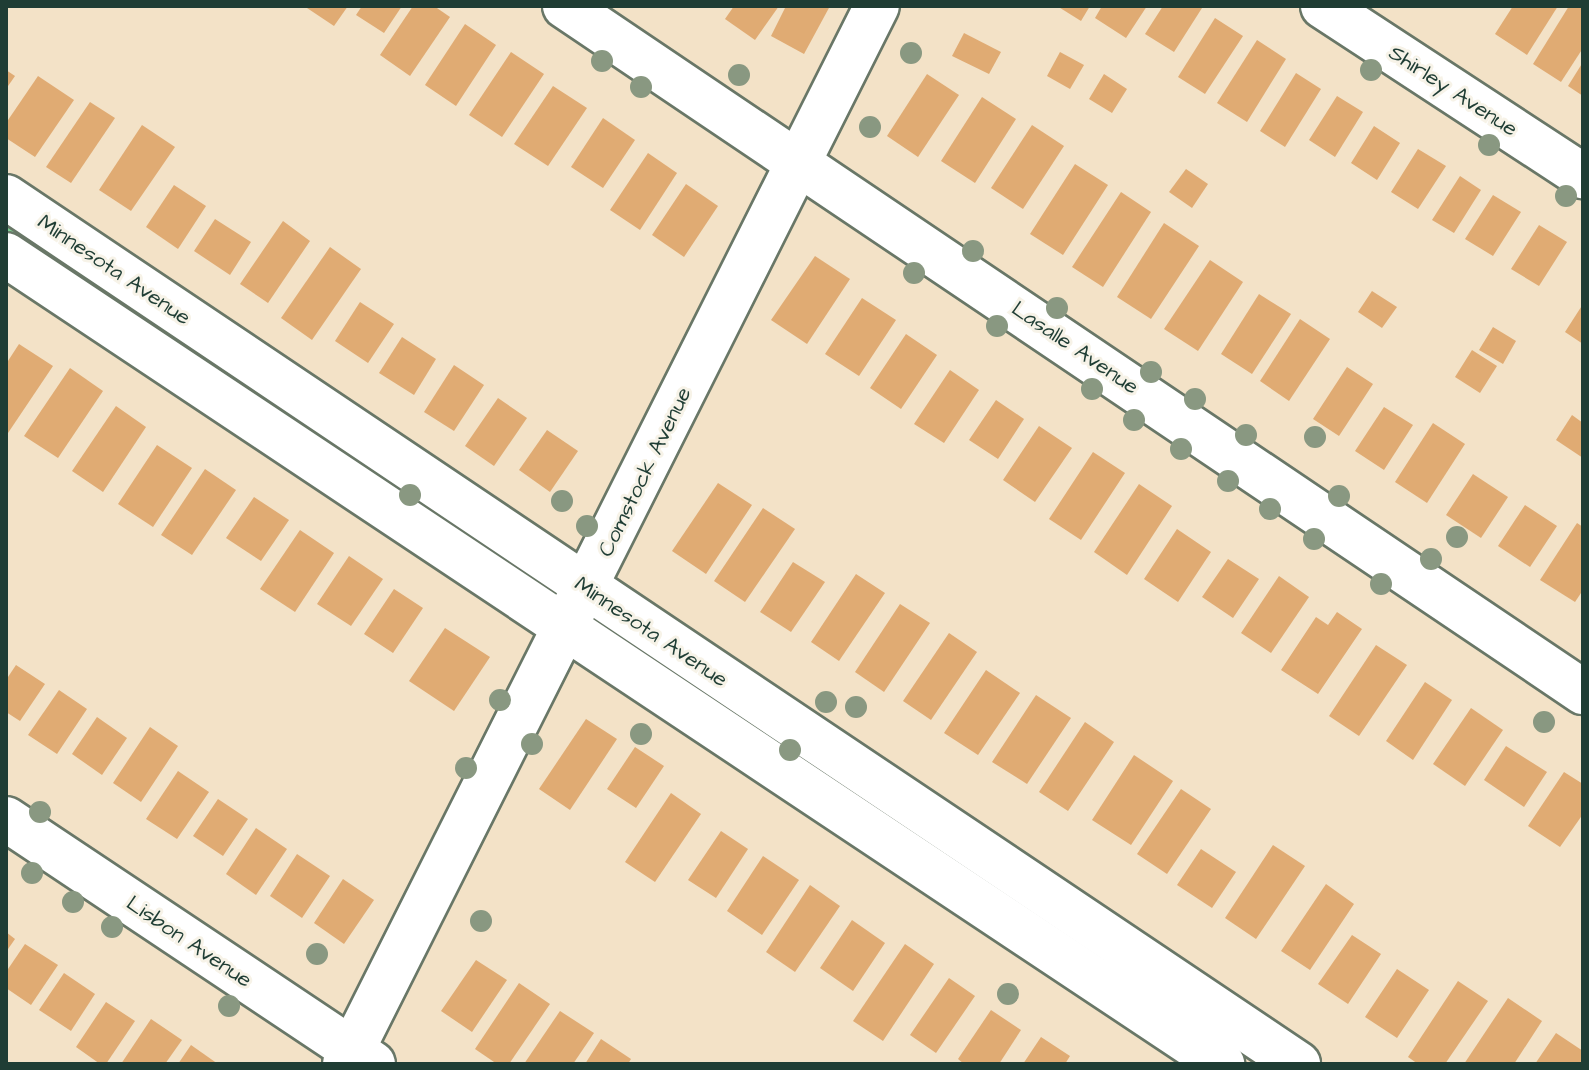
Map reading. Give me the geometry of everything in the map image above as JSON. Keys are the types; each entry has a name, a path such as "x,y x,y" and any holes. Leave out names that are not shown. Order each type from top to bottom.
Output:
{"street":[{"name":"Lasalle Avenue","path":"565,6 1583,692"},
{"name":"Comstock Avenue","path":"356,1059 566,627 877,6"},
{"name":"Shirley Avenue","path":"1323,6 1583,176"},
{"name":"Minnesota Avenue","path":"6,197 586,589 1198,1022 1222,1064"},
{"name":"Minnesota Avenue","path":"6,255 566,627 1198,1022 1298,1064"},
{"name":"Lisbon Avenue","path":"6,819 356,1059"}],"green space":[{"path":"6,219 537,576 536,581 532,583 6,234"}],"building":[{"path":"304,6 348,6 334,26"},
{"path":"362,6 402,6 384,33 356,15"},
{"path":"413,6 434,6 450,17 410,76 380,55"},
{"path":"734,6 779,6 755,40 725,19"},
{"path":"786,6 830,6 804,54 771,36"},
{"path":"1057,6 1090,6 1081,21"},
{"path":"1102,6 1147,6 1126,38 1095,18"},
{"path":"1163,6 1202,8 1174,52 1145,34"},
{"path":"1513,6 1558,6 1527,55 1495,34"},
{"path":"1569,6 1583,6 1583,48 1561,82 1533,64"},
{"path":"1215,18 1243,36 1205,94 1178,77"},
{"path":"465,24 496,45 456,106 425,85"},
{"path":"964,33 1001,52 989,74 952,56"},
{"path":"1257,40 1286,59 1247,122 1217,103"},
{"path":"511,52 544,74 502,137 469,115"},
{"path":"1060,52 1084,65 1070,89 1047,76"},
{"path":"1583,62 1583,96 1568,86"},
{"path":"6,70 15,76 6,89"},
{"path":"1296,73 1321,89 1285,147 1260,131"},
{"path":"927,74 959,95 918,157 887,136"},
{"path":"1104,74 1127,89 1112,113 1089,99"},
{"path":"38,76 74,100 35,157 6,138 6,123"},
{"path":"553,86 587,108 548,166 514,144"},
{"path":"1337,96 1363,112 1335,157 1309,140"},
{"path":"982,97 1016,119 975,183 941,161"},
{"path":"90,102 115,118 71,183 46,167"},
{"path":"603,118 635,140 603,188 571,167"},
{"path":"142,125 175,147 131,211 99,190"},
{"path":"1032,125 1064,146 1023,209 991,188"},
{"path":"1374,126 1400,143 1377,180 1351,163"},
{"path":"1418,149 1446,166 1418,209 1391,192"},
{"path":"648,153 677,173 640,230 610,210"},
{"path":"1075,164 1108,185 1063,255 1030,234"},
{"path":"1186,169 1208,184 1192,208 1169,192"},
{"path":"1460,176 1481,190 1454,233 1432,220"},
{"path":"686,184 718,206 684,257 652,235"},
{"path":"174,185 206,206 178,249 146,227"},
{"path":"1121,192 1151,212 1103,287 1072,267"},
{"path":"1493,195 1521,212 1493,256 1465,239"},
{"path":"215,219 251,242 230,275 194,251"},
{"path":"283,221 310,241 268,303 240,284"},
{"path":"1164,223 1199,246 1151,319 1117,297"},
{"path":"1539,225 1567,242 1539,286 1511,269"},
{"path":"330,247 361,269 312,340 281,318"},
{"path":"815,256 850,279 807,344 771,320"},
{"path":"1210,260 1243,282 1198,351 1164,329"},
{"path":"1372,291 1397,307 1382,328 1358,312"},
{"path":"1259,294 1291,314 1252,374 1221,354"},
{"path":"862,298 896,320 859,376 825,354"},
{"path":"360,302 394,324 368,363 335,341"},
{"path":"1583,304 1583,344 1565,332"},
{"path":"1300,319 1330,339 1289,401 1260,381"},
{"path":"1493,327 1516,341 1503,364 1479,350"},
{"path":"906,334 937,355 901,409 870,388"},
{"path":"402,337 436,359 414,395 379,373"},
{"path":"19,344 53,366 6,436 6,364"},
{"path":"1472,350 1497,366 1480,393 1455,377"},
{"path":"454,365 484,385 454,431 424,412"},
{"path":"1347,367 1373,384 1339,436 1313,419"},
{"path":"70,368 103,391 58,458 24,436"},
{"path":"950,370 979,390 944,443 914,424"},
{"path":"498,398 527,418 494,466 465,446"},
{"path":"996,400 1024,419 998,459 969,440"},
{"path":"116,406 146,427 103,492 72,471"},
{"path":"1384,407 1413,425 1384,470 1355,451"},
{"path":"1572,415 1583,423 1583,458 1556,440"},
{"path":"1433,423 1465,444 1427,503 1395,482"},
{"path":"1039,426 1072,448 1035,502 1003,480"},
{"path":"547,430 578,451 550,492 519,470"},
{"path":"157,445 192,468 153,527 118,504"},
{"path":"1093,452 1125,473 1081,540 1049,519"},
{"path":"205,469 236,490 192,555 161,535"},
{"path":"1473,474 1508,497 1481,538 1446,515"},
{"path":"718,483 752,505 706,574 672,551"},
{"path":"1139,484 1172,506 1127,575 1094,552"},
{"path":"254,497 289,520 261,561 226,538"},
{"path":"1525,505 1557,526 1530,567 1498,546"},
{"path":"763,508 795,529 745,602 714,581"},
{"path":"1577,523 1583,527 1583,590 1575,602 1540,580"},
{"path":"1177,529 1211,552 1178,602 1144,579"},
{"path":"300,530 334,553 295,612 260,589"},
{"path":"349,556 383,579 351,626 317,604"},
{"path":"1228,559 1259,579 1233,618 1202,597"},
{"path":"793,562 825,582 791,632 760,612"},
{"path":"856,574 885,593 839,661 811,642"},
{"path":"1279,576 1309,597 1271,653 1241,633"},
{"path":"394,589 423,608 393,653 364,634"},
{"path":"900,604 930,623 884,692 855,672"},
{"path":"1337,612 1362,629 1318,694 1281,670 1316,617 1328,625"},
{"path":"445,628 490,657 454,711 409,681"},
{"path":"949,633 977,652 931,720 903,701"},
{"path":"1376,645 1407,665 1359,736 1329,716"},
{"path":"16,665 45,684 20,721 6,712 6,680"},
{"path":"986,670 1020,693 978,755 944,733"},
{"path":"1425,682 1452,700 1413,760 1386,741"},
{"path":"59,690 87,709 57,754 28,735"},
{"path":"1036,695 1071,718 1027,784 992,762"},
{"path":"1471,708 1503,730 1465,786 1433,764"},
{"path":"97,717 127,738 102,775 72,754"},
{"path":"586,719 617,739 570,810 539,789"},
{"path":"1085,722 1114,742 1068,811 1039,792"},
{"path":"150,727 178,746 141,802 113,783"},
{"path":"1506,746 1547,772 1524,807 1484,780"},
{"path":"635,747 664,766 636,808 607,789"},
{"path":"1134,755 1173,781 1131,845 1092,820"},
{"path":"178,771 209,792 177,839 146,819"},
{"path":"1564,772 1583,784 1583,814 1560,847 1528,826"},
{"path":"1181,789 1211,809 1167,874 1137,854"},
{"path":"671,793 701,814 655,882 625,862"},
{"path":"218,799 248,819 223,856 193,836"},
{"path":"256,828 287,849 256,895 226,874"},
{"path":"721,831 748,849 716,898 688,880"},
{"path":"1273,845 1305,866 1256,939 1225,918"},
{"path":"1201,849 1236,872 1212,908 1177,885"},
{"path":"297,854 330,876 302,918 270,896"},
{"path":"763,856 799,880 762,935 727,911"},
{"path":"343,879 374,900 344,944 314,923"},
{"path":"1326,884 1354,904 1310,970 1281,951"},
{"path":"810,885 840,906 795,972 766,952"},
{"path":"852,920 885,943 853,991 820,968"},
{"path":"6,932 15,939 6,952"},
{"path":"1352,935 1381,954 1348,1004 1318,984"},
{"path":"25,944 58,965 31,1005 6,988 6,972"},
{"path":"905,944 934,964 883,1041 853,1021"},
{"path":"476,960 507,980 472,1032 441,1011"},
{"path":"1397,969 1429,990 1397,1038 1365,1017"},
{"path":"64,973 95,994 71,1031 39,1010"},
{"path":"949,978 975,996 936,1053 910,1035"},
{"path":"1458,981 1488,1001 1445,1064 1418,1064 1408,1057"},
{"path":"519,983 550,1004 509,1064 497,1064 475,1049"},
{"path":"1508,998 1542,1021 1514,1064 1464,1064"},
{"path":"106,1002 135,1021 106,1064 100,1064 76,1047"},
{"path":"991,1010 1021,1030 999,1064 964,1064 958,1059"},
{"path":"560,1011 594,1033 573,1064 524,1064"},
{"path":"151,1019 182,1040 165,1064 121,1064"},
{"path":"1556,1033 1583,1051 1581,1064 1535,1064"},
{"path":"1041,1037 1070,1056 1065,1064 1023,1064"},
{"path":"601,1039 631,1059 628,1064 585,1064"},
{"path":"191,1045 218,1064 178,1064"}]}
